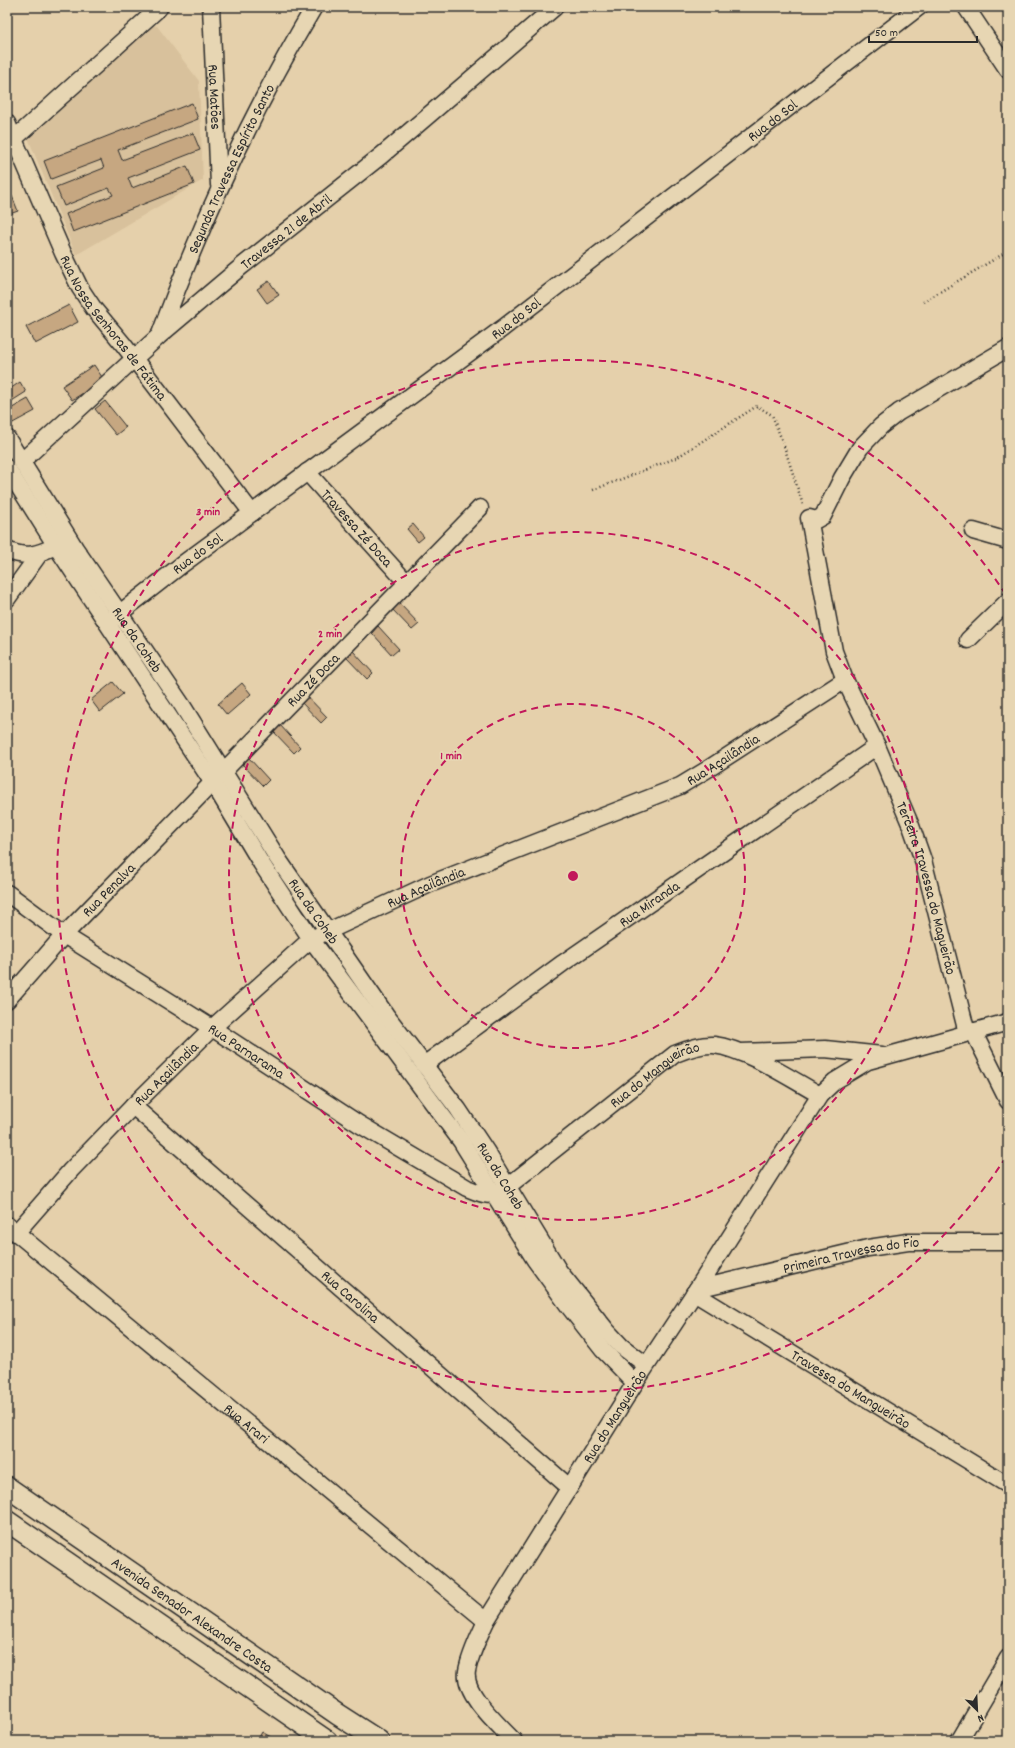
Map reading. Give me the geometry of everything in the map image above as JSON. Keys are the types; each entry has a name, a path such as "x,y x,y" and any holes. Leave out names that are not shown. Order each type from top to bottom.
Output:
{"main road":[{"name":"Avenida Senador Alexandre Costa","path":"7,1487 379,1741"},
{"name":"Avenida Senador Alexandre Costa","path":"7,1521 327,1741"},
{"path":"266,1699 282,1676"}],"street":[{"name":"Rua Matões","path":"211,7 220,186"},
{"name":"Segunda Travessa Espírito Santo","path":"159,336 220,186 286,53 314,7"},
{"name":"Travessa 21 de Abril","path":"22,461 159,336 242,266 382,155 555,7"},
{"name":"Rua do Sol","path":"113,618 307,472 503,328 919,7"},
{"path":"966,7 1008,70"},
{"path":"14,139 159,8"},
{"name":"Rua Nossa Senhoras de Fátima","path":"7,123 62,253 80,288 94,310 135,359 252,513"},
{"path":"877,746 844,680 834,651 809,518 816,520 822,516 860,448 881,426 900,412 1008,348"},
{"name":"Rua da Coheb","path":"7,438 22,461 63,543"},
{"name":"Rua da Coheb","path":"7,468 63,543 113,618 261,863 311,939 461,1142 535,1260 587,1330 635,1383"},
{"name":"Travessa Zé Doca","path":"307,472 407,583"},
{"name":"Rua Zé Doca","path":"213,783 223,770 480,508"},
{"path":"973,531 1008,541"},
{"path":"7,550 16,554 31,556 63,543"},
{"path":"7,599 40,553"},
{"path":"968,640 1008,601"},
{"name":"Rua da Coheb","path":"113,618 182,705 278,858 386,1015 458,1109 564,1276 621,1346 646,1365"},
{"name":"Rua Açailândia","path":"12,1229 212,1028 311,939 430,884 680,786 844,680"},
{"name":"Terceira Travessa do Magueirão","path":"877,746 912,826 923,860 970,1032 1008,1101"},
{"name":"Rua Miranda","path":"424,1065 563,963 877,746"},
{"name":"Rua Penalva","path":"7,1000 64,935 213,783"},
{"name":"Rua Parnarama","path":"7,893 64,935 212,1028 359,1124 467,1188 480,1193 494,1195"},
{"name":"Rua do Mangueirão","path":"514,1741 476,1698 469,1685 467,1672 470,1660 486,1621 646,1365 696,1291 820,1095 835,1081 868,1061 1008,1022"},
{"name":"Rua do Mangueirão","path":"494,1195 507,1187 676,1054 691,1047 713,1045 740,1052 820,1095"},
{"path":"740,1052 825,1049 848,1050 889,1056"},
{"name":"Rua Carolina","path":"133,1106 569,1487"},
{"name":"Rua Arari","path":"12,1229 486,1621"},
{"name":"Primeira Travessa do Fio","path":"696,1291 868,1248 908,1242 1008,1242"},
{"name":"Travessa do Mangueirão","path":"696,1291 1008,1485"},
{"path":"959,1741 1008,1658"}],"path":[{"path":"923,302 1008,251"},
{"path":"593,490 676,458 756,406 772,415 783,443 799,494 809,518"}],"shaded area":[{"path":"147,26 157,26 199,81 203,180 76,255 28,138"}],"building":[{"path":"192,103 198,119 118,150 122,160 193,133 200,150 128,178 132,188 187,166 194,184 73,232 66,214 113,195 109,188 64,206 56,187 104,168 101,160 51,179 44,161"},
{"path":"12,196 18,211 7,215 7,198"},
{"path":"269,281 279,295 267,303 257,289"},
{"path":"69,305 78,322 35,344 26,327"},
{"path":"94,365 104,380 72,400 62,386"},
{"path":"20,382 26,392 7,404 7,391"},
{"path":"28,399 35,411 9,425 7,422 7,411"},
{"path":"105,401 126,427 116,435 95,409"},
{"path":"413,524 424,537 418,542 407,529"},
{"path":"398,602 419,624 412,630 391,608"},
{"path":"378,626 399,649 392,655 372,633"},
{"path":"353,651 373,673 367,679 346,657"},
{"path":"113,682 123,694 100,712 91,700"},
{"path":"242,683 251,694 227,715 218,704"},
{"path":"306,695 327,717 321,723 300,701"},
{"path":"280,725 300,747 294,753 273,731"},
{"path":"249,758 269,780 263,786 242,764"},
{"path":"262,1732 269,1736 277,1741 257,1741"}]}
